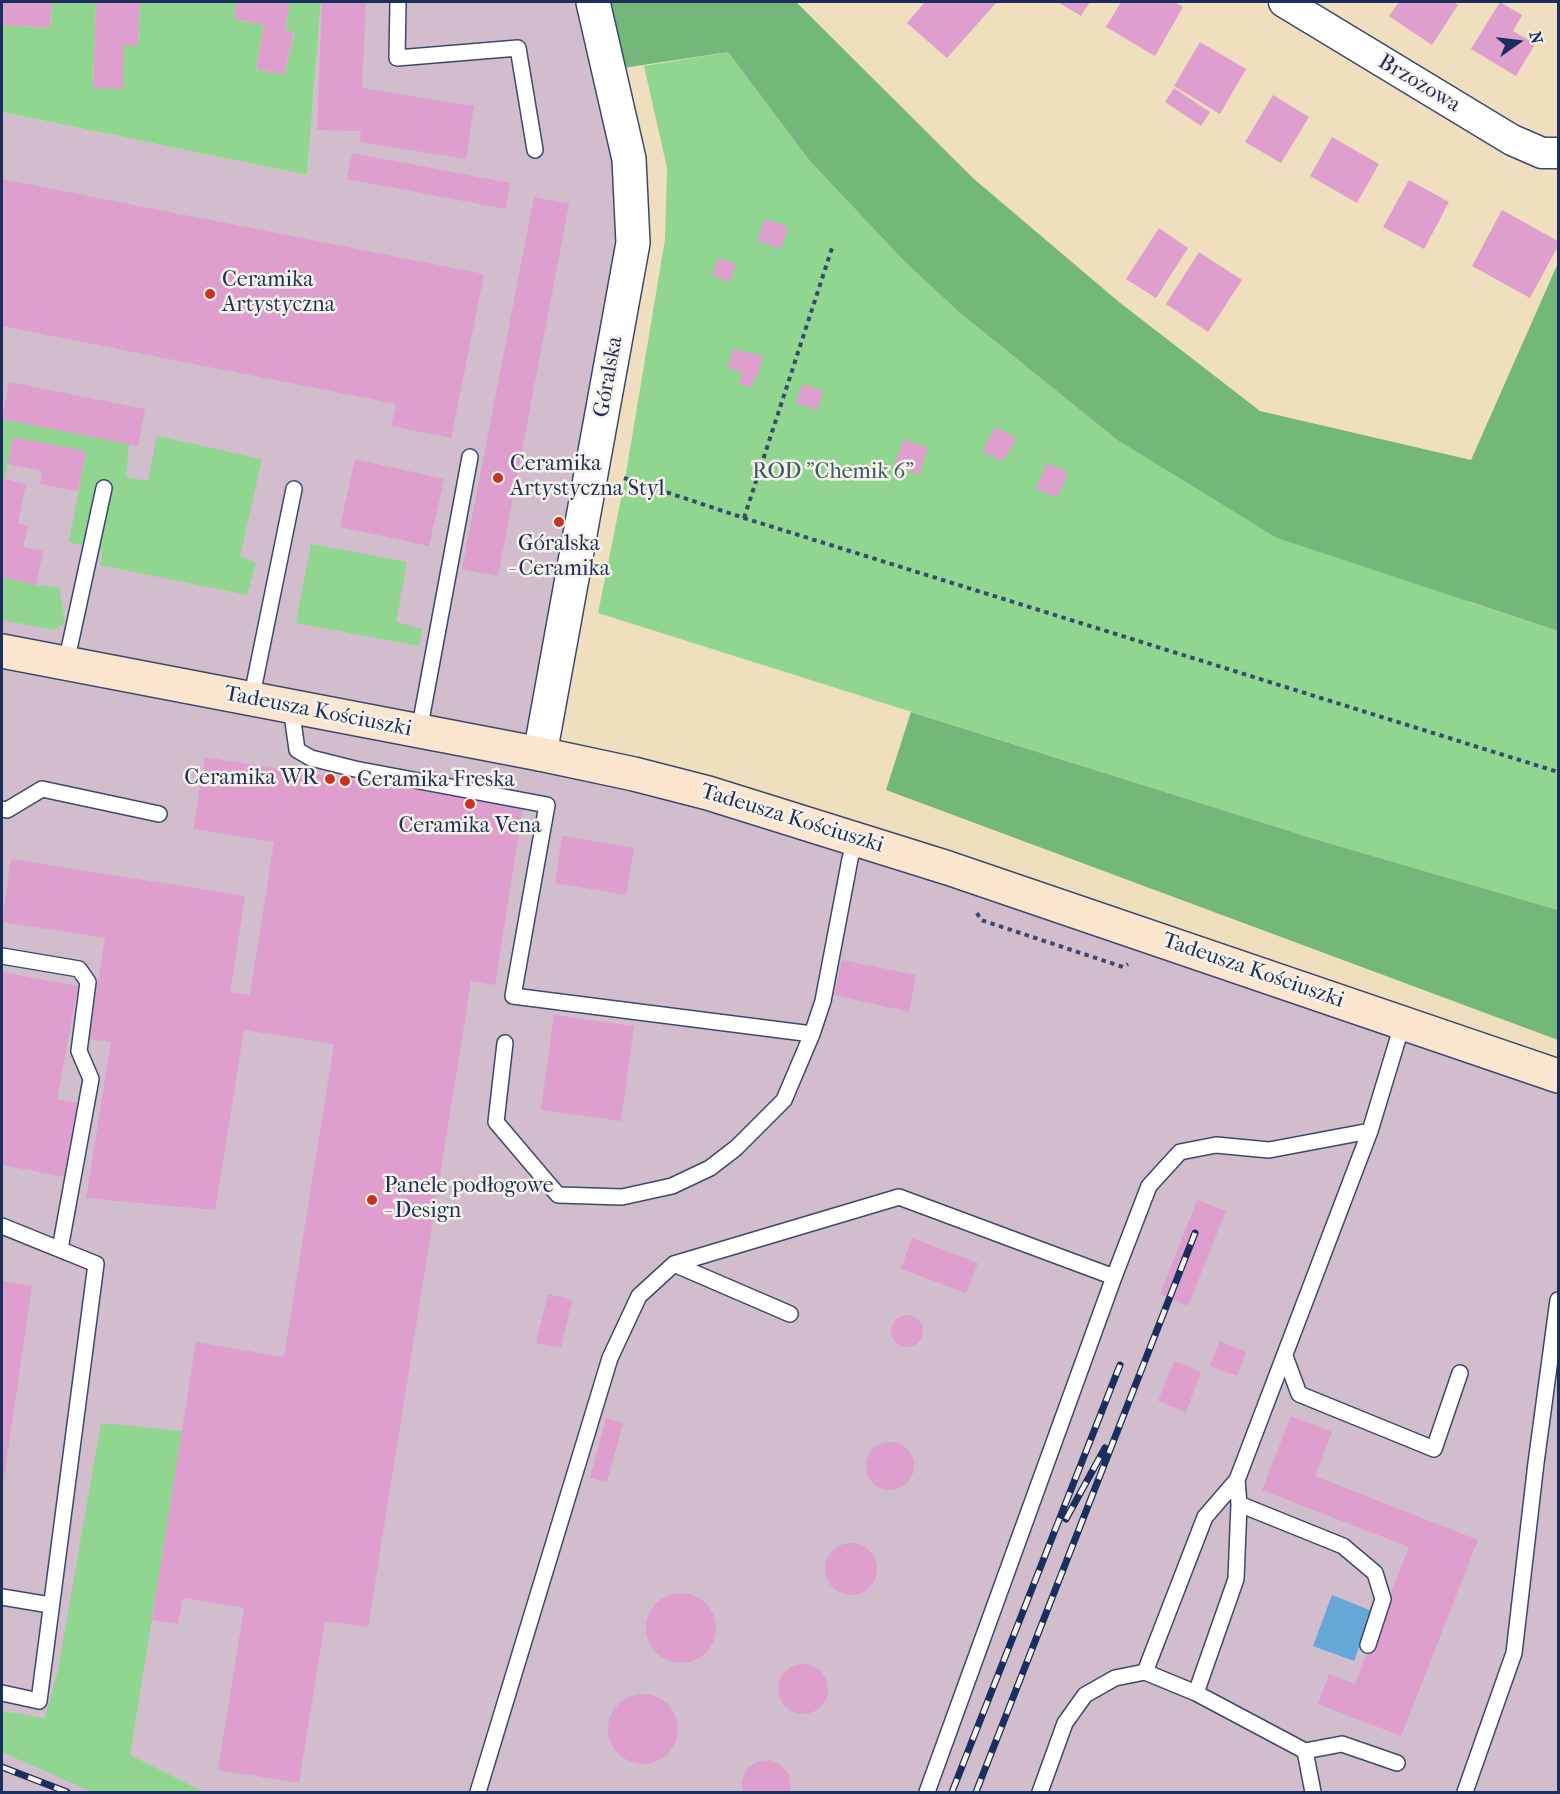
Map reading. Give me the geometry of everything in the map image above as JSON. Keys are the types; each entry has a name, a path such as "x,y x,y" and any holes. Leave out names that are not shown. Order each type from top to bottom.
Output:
{"main road":[{"name":"Tadeusza Kościuszki","path":"2,651 540,754 708,793 856,838 1558,1076"}],"street":[{"name":"Góralska","path":"540,754 633,243 629,159 593,2"},
{"name":"Brzozowa","path":"1284,2 1512,140 1542,153 1558,153"}],"lane":[{"path":"398,2 397,58 518,48 535,150"},
{"path":"419,731 470,457"},
{"path":"66,663 104,488"},
{"path":"251,700 294,489"},
{"path":"291,707 297,750 311,758 355,769 547,805 513,996 812,1034"},
{"path":"2,809 7,810 42,789 159,814"},
{"path":"505,1043 496,1122 558,1195 622,1197 672,1186 710,1168 736,1148 784,1100 812,1034 823,1001 856,838"},
{"path":"2,956 79,969 88,982 79,1051 91,1079 60,1249"},
{"path":"1145,1672 1205,1517 1237,1480 1370,1131 1403,1022"},
{"path":"927,1792 1114,1276 1149,1186 1180,1152 1216,1145 1269,1150 1370,1131"},
{"path":"478,1792 610,1358 639,1296 674,1264 899,1197 1114,1276"},
{"path":"2,1226 96,1264 39,1701 2,1693"},
{"path":"674,1264 790,1314"},
{"path":"1465,1792 1514,1653 1558,1300"},
{"path":"1285,1356 1299,1394 1434,1449 1460,1373"},
{"path":"1196,1693 1236,1579 1239,1504 1237,1480"},
{"path":"1239,1504 1343,1546 1375,1573 1383,1599 1368,1645"},
{"path":"2,1597 50,1605"},
{"path":"1040,1792 1065,1723 1085,1695 1115,1678 1145,1672 1196,1693 1305,1751 1342,1744 1397,1763"},
{"path":"1305,1751 1313,1792"}],"path":[{"path":"744,518 833,245"},
{"path":"592,468 744,518 1558,772"}],"shaded area":[{"path":"321,2 593,2 629,159 540,754 1558,1076 1558,1792 2,1792 2,112 307,175"}],"green space":[{"path":"52,2 96,2 93,88 124,46 138,46 140,2 237,2 234,19 264,25 256,69 284,75 294,33 285,30 290,2 321,2 307,175 2,112 2,25 50,28"},
{"path":"593,2 796,2 974,179 1119,302 1260,411 1471,460 1558,263 1558,631 1277,538 1116,439 960,313 904,261 809,160 728,52 610,70"},
{"name":"ROD \"Chemik 6\"","path":"728,52 809,160 904,261 960,313 1116,439 1472,603 1558,631 1558,910 1318,840 598,613 625,479 665,239 667,168 644,66"},
{"path":"2,419 129,444 126,477 148,481 157,436 262,459 240,556 256,563 247,595 100,565 103,550 69,542 86,452 13,437 2,492"},
{"path":"311,544 407,562 396,622 422,629 419,646 296,623"},
{"path":"2,577 59,588 65,622 54,630 2,620"},
{"path":"911,712 1318,840 1558,910 1558,1040 886,790"},
{"path":"101,1423 182,1431 130,1755 200,1792 92,1792 2,1752 2,1711 45,1718 58,1670"}],"water":[{"path":"1332,1595 1372,1611 1354,1661 1313,1646"}],"building":[{"path":"2,2 52,2 50,28 2,25"},
{"path":"96,2 140,2 138,46 124,46 123,89 93,88"},
{"path":"237,2 290,2 285,30 294,32 284,75 256,69 264,25 234,19"},
{"path":"322,2 366,2 362,88 474,106 466,159 360,142 361,131 317,130"},
{"path":"925,2 997,2 947,58 907,23"},
{"path":"1058,2 1090,2 1081,16"},
{"path":"1121,2 1174,2 1183,7 1155,56 1106,27"},
{"path":"1399,2 1453,2 1458,5 1432,45 1389,16"},
{"path":"1500,2 1522,15 1513,31 1535,44 1516,76 1471,49"},
{"path":"1200,42 1246,69 1220,114 1174,86"},
{"path":"1174,88 1210,112 1201,126 1165,102"},
{"path":"1273,95 1309,117 1281,163 1245,142"},
{"path":"1332,137 1379,164 1357,203 1310,176"},
{"path":"352,153 510,183 506,209 347,179"},
{"name":"Ceramika Artystyczna","path":"2,179 484,274 451,438 391,426 396,404 2,326"},
{"path":"1409,180 1449,202 1424,249 1383,227"},
{"path":"534,197 569,204 498,576 462,569"},
{"path":"1502,210 1558,241 1558,246 1530,298 1472,266"},
{"path":"765,219 788,227 781,249 757,241"},
{"path":"1159,228 1188,248 1156,298 1126,279"},
{"path":"1199,252 1242,280 1208,332 1166,304"},
{"path":"718,258 736,264 730,282 712,275"},
{"path":"733,349 763,356 758,376 755,376 752,387 739,384 742,372 728,368"},
{"path":"9,382 145,409 138,446 2,419"},
{"path":"802,384 823,391 817,410 796,403"},
{"path":"995,427 1016,438 1003,462 982,451"},
{"path":"13,437 86,451 78,491 40,484 42,471 8,464"},
{"path":"904,439 928,448 919,475 894,466"},
{"path":"355,459 444,479 429,546 340,527"},
{"path":"1047,463 1068,472 1057,498 1036,489"},
{"path":"4,479 26,484 18,523 28,526 23,547 43,551 36,585 2,577"},
{"path":"205,757 523,807 495,985 471,981 368,1627 325,1621 299,1783 218,1770 244,1608 183,1598 178,1624 152,1620 196,1342 284,1357 334,1044 244,1030 215,1210 86,1198 111,1042 89,1039 105,938 2,922 11,859 245,896 230,992 250,995 274,842 193,829"},
{"path":"562,836 634,848 626,895 555,883"},
{"path":"842,960 916,975 909,1012 834,995"},
{"path":"2,972 78,986 57,1099 78,1103 65,1177 2,1165"},
{"path":"554,1015 634,1026 621,1121 541,1110"},
{"path":"1197,1200 1226,1211 1188,1306 1160,1294"},
{"path":"912,1238 978,1263 966,1293 901,1269"},
{"path":"2,1281 32,1286 3,1484 2,1483"},
{"path":"548,1294 572,1300 561,1348 536,1343"},
{"path":"907,1315 919,1319 923,1331 919,1343 907,1347 895,1343 891,1331 895,1319"},
{"path":"1220,1341 1246,1352 1237,1376 1210,1366"},
{"path":"1174,1361 1201,1372 1186,1412 1158,1401"},
{"path":"1291,1416 1332,1432 1315,1476 1478,1540 1401,1736 1318,1704 1329,1674 1355,1684 1409,1547 1262,1490"},
{"path":"606,1418 623,1423 607,1482 590,1478"},
{"path":"890,1442 907,1449 914,1466 907,1483 890,1490 873,1483 866,1466 873,1449"},
{"path":"846,1543 856,1543 865,1547 873,1555 877,1569 873,1583 865,1591 856,1595 846,1595 837,1591 829,1583 825,1574 825,1564 829,1555 837,1547"},
{"path":"688,1593 701,1599 710,1608 714,1614 716,1628 714,1642 706,1653 695,1661 674,1663 656,1653 648,1642 646,1621 656,1603 667,1595"},
{"path":"803,1664 812,1666 823,1675 828,1689 826,1698 817,1709 803,1714 794,1712 783,1703 778,1689 780,1680 789,1669"},
{"path":"650,1694 663,1700 672,1709 676,1715 678,1729 676,1743 668,1754 657,1762 636,1764 618,1754 610,1743 608,1722 618,1704 629,1696"},
{"path":"769,1760 781,1765 789,1775 791,1787 789,1792 743,1792 742,1782 746,1770 756,1762"}],"railway":[{"path":"976,1792 1195,1233"},
{"path":"952,1792 1120,1365"},
{"path":"1066,1519 1105,1448"},
{"path":"2,1767 67,1792"}],"place":[{"name":"Ceramika Artystyczna","path":"210,294"},
{"name":"Ceramika Artystyczna Styl","path":"498,478"},
{"name":"Góralska - Ceramika","path":"559,522"},
{"name":"Ceramika WR","path":"330,779"},
{"name":"Ceramika Freska","path":"345,781"},
{"name":"Ceramika Vena","path":"470,804"},
{"name":"Panele podłogowe - Design","path":"372,1200"}]}
